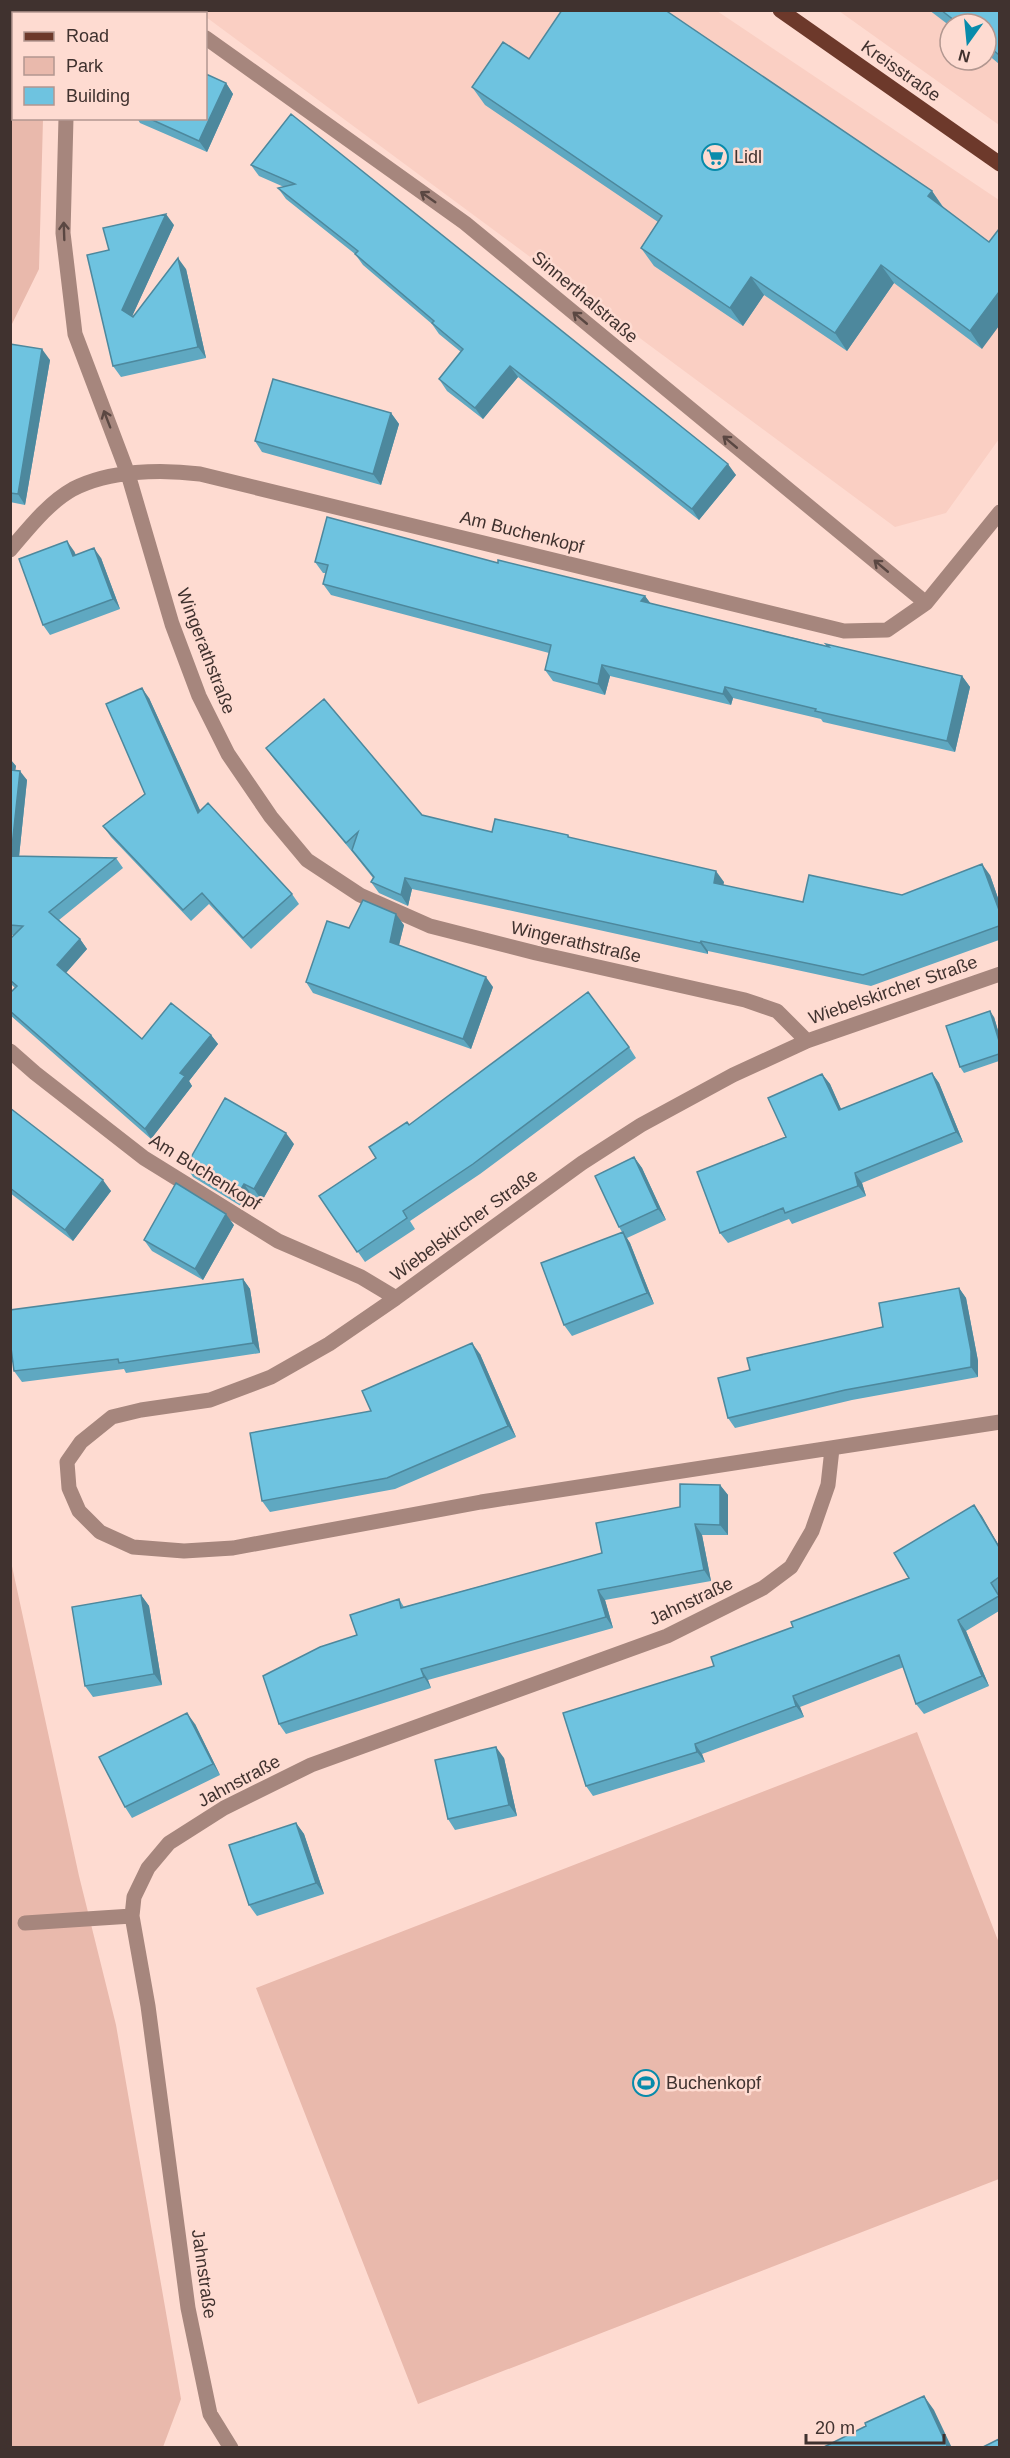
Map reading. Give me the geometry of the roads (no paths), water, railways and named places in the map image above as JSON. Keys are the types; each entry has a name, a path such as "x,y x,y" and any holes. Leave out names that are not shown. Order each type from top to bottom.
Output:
{"main road":[{"name":"Kreisstraße","path":"780,10 999,164"}],"street":[{"name":"Sinnerthalstraße","path":"207,39 465,223 926,603"},
{"name":"Wingerathstraße","path":"66,120 63,233 75,334 128,474 172,624 199,696 228,754 271,817 308,860 360,895 430,926 536,953 745,1000 777,1011 807,1041"},
{"name":"Am Buchenkopf","path":"10,550 43,513 73,489 107,478 166,470 200,474 844,631 887,630 926,603 999,512"},
{"name":"Wiebelskircher Straße","path":"832,1449 481,1502 234,1548 184,1551 133,1547 100,1532 79,1511 69,1488 68,1462 81,1442 112,1417 141,1410 210,1400 272,1377 329,1344 582,1163 641,1125 733,1075 807,1041 999,974"},
{"name":"Am Buchenkopf","path":"10,1051 34,1073 144,1158 278,1241 361,1277 396,1298"},
{"path":"832,1449 999,1422"},
{"name":"Jahnstraße","path":"231,2448 210,2414 188,2308 148,2006 132,1916 134,1897 148,1868 169,1843 224,1808 311,1765 667,1636 763,1588 791,1567 812,1531 828,1485 832,1449"},
{"path":"25,1923 132,1916"}],"place":[{"name":"Lidl","path":"715,157"},
{"name":"Buchenkopf","path":"646,2083"}]}
